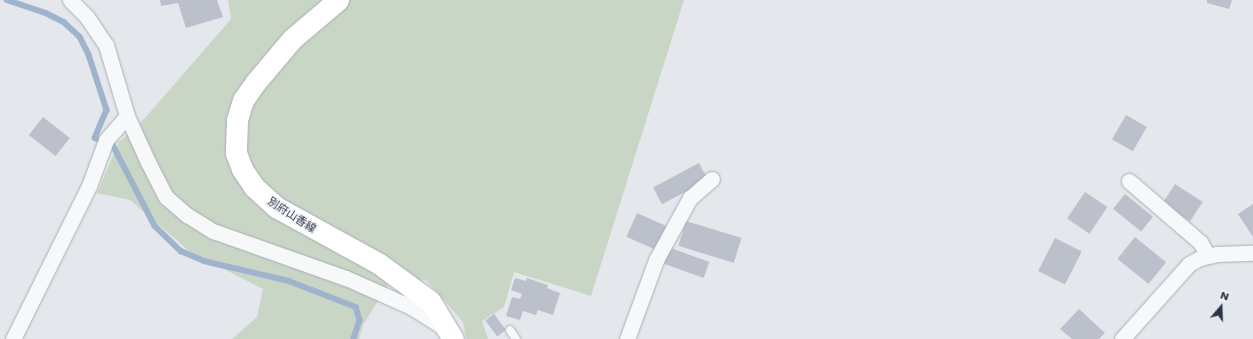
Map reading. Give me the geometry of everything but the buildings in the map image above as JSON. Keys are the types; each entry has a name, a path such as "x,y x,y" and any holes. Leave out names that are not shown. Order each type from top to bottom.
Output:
{"main road":[{"name":"別府山香線","path":"338,0 292,39 255,83 243,100 237,120 236,153 242,169 254,187 276,207 378,263 430,301 451,335"}],"street":[{"path":"70,0 87,17 106,45 127,116 166,196 187,215 213,231 346,278 411,307 451,335"},
{"path":"13,339 89,186 106,140 127,116"},
{"path":"627,339 656,260 690,198 712,179"},
{"path":"1129,181 1200,242 1208,256"},
{"path":"1122,339 1189,264 1208,256 1253,252"}],"lane":[{"path":"510,330 516,339"}],"green space":[{"path":"228,0 684,0 591,296 514,272 504,307 482,321 488,339 466,339 463,322 426,280 389,283 363,325 359,339 232,339 257,317 263,289 189,251 130,200 97,193 119,142 145,118 231,19"}],"waterway":[{"path":"7,0 46,13 64,22 80,37 89,55 107,110 95,138 113,145 155,226 181,251 204,261 289,281 356,307 360,320 354,339"}]}
